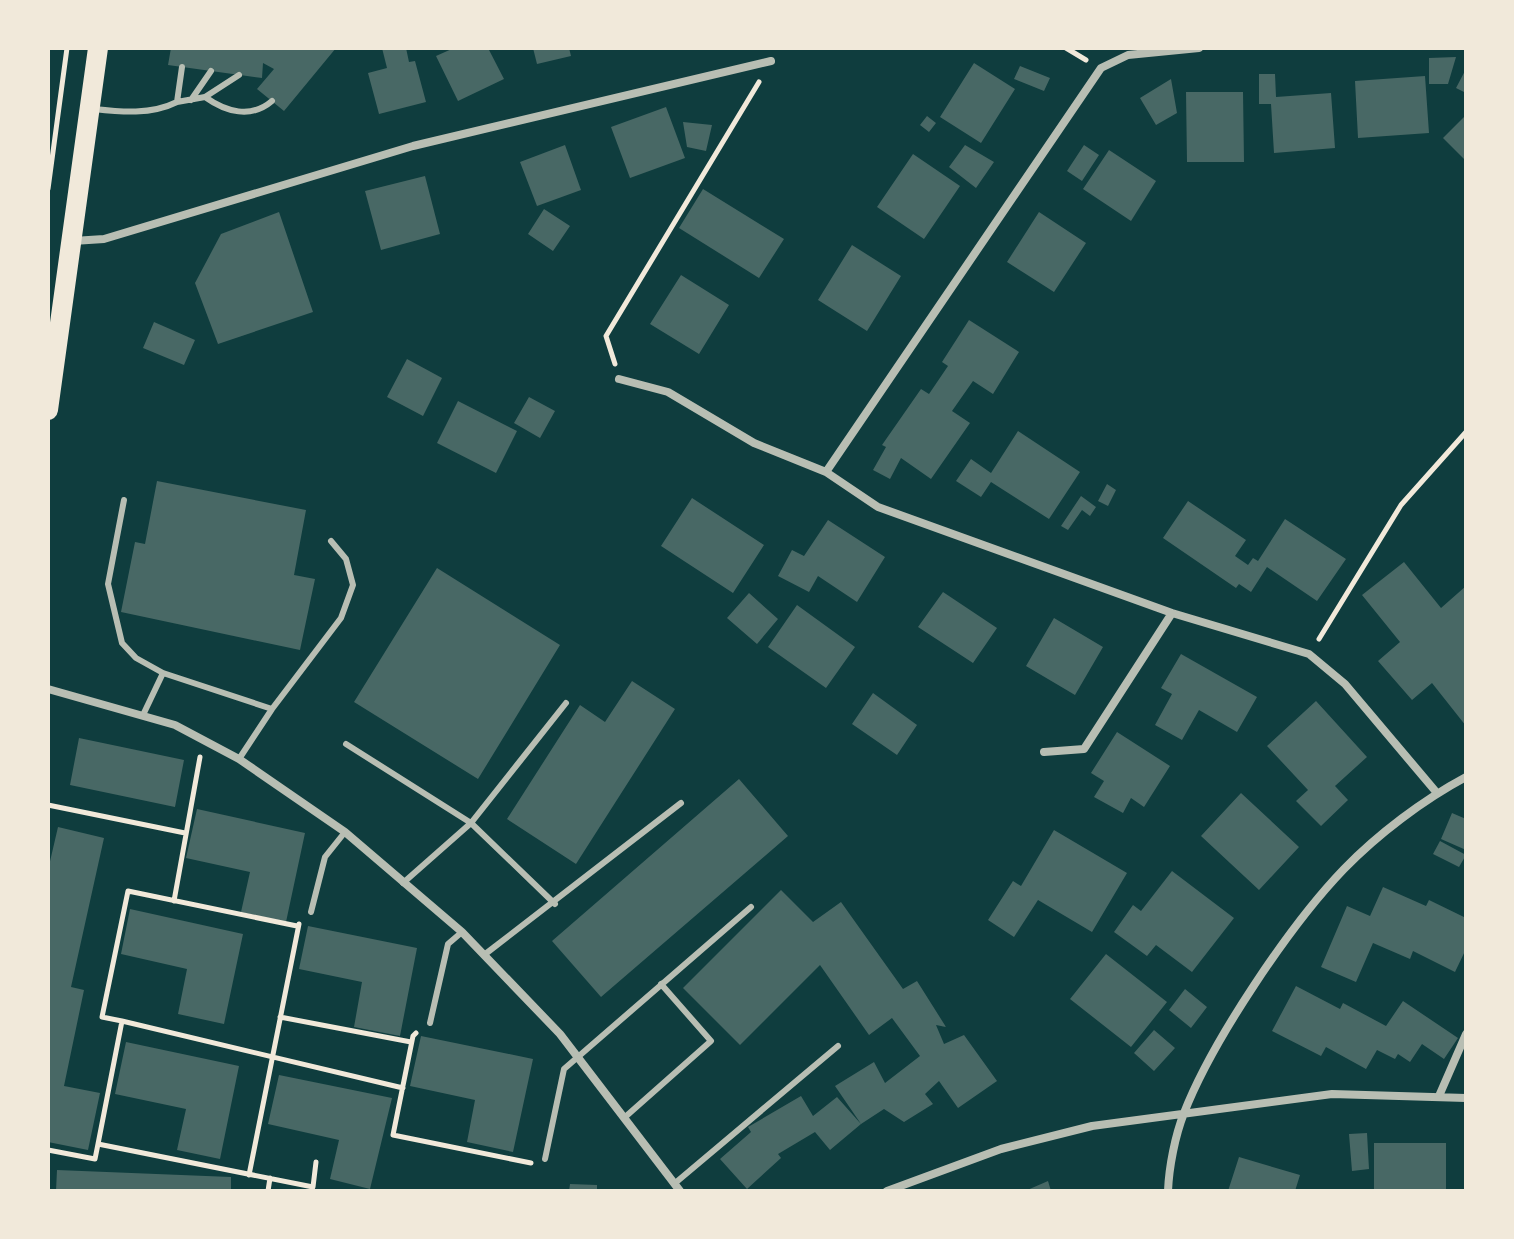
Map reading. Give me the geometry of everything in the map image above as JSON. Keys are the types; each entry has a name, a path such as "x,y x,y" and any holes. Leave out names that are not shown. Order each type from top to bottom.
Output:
{"main road":[{"path":"48,410 98,48"}],"street":[{"path":"826,472 1101,68 1128,55 1199,48"},
{"path":"73,241 104,239 413,146 771,61"},
{"path":"619,379 668,392 754,443 826,472 878,507 1172,613 1309,654 1345,684 1437,793"},
{"path":"1044,752 1084,749 1172,613"},
{"path":"48,689 175,725 239,759 345,832 462,932 484,955 577,1056 677,1187"},
{"path":"1168,1191 1183,1115 1217,1047 1285,941 1345,868 1437,793 1466,777"},
{"path":"1439,1096 1466,1034"},
{"path":"887,1191 1001,1149 1092,1126 1332,1094 1466,1098"}],"lane":[{"path":"177,102 182,67"},
{"path":"191,100 211,71"},
{"path":"90,108 146,111 205,97 239,75"},
{"path":"205,97 218,106 247,112 262,110 272,101"},
{"path":"124,500 108,584 114,622 122,643 136,658 163,673 272,709"},
{"path":"239,759 272,709 341,618 353,585 346,559 331,541"},
{"path":"143,715 163,673"},
{"path":"403,883 471,823 566,703"},
{"path":"346,744 471,823 555,904"},
{"path":"484,955 555,904 681,803"},
{"path":"311,912 325,857 345,832"},
{"path":"545,1159 564,1069 751,907"},
{"path":"430,1023 448,944 462,932"},
{"path":"624,1118 711,1041 661,984"},
{"path":"677,1187 838,1046"}],"path":[{"path":"48,189 67,48"},
{"path":"619,379 606,336 771,61"},
{"path":"1309,654 1401,505 1466,432"},
{"path":"174,901 204,741"},
{"path":"48,805 185,833"},
{"path":"297,926 128,891 102,1017 403,1088"},
{"path":"249,1175 297,926 311,912"},
{"path":"280,1017 411,1042"},
{"path":"48,1150 95,1159 122,1021"},
{"path":"430,1023 413,1036 411,1042 393,1135 529,1163 545,1159"},
{"path":"98,1144 313,1187 316,1162"},
{"path":"268,1191 270,1178"}],"building":[{"path":"171,48 336,48 284,111 257,89 274,69 263,63 262,78 168,65"},
{"path":"382,48 406,48 409,62 415,61 426,102 379,114 368,73 387,68"},
{"path":"454,48 488,48 504,79 458,101 436,56"},
{"path":"533,48 569,48 571,56 537,64"},
{"path":"1456,57 1448,84 1429,84 1429,58"},
{"path":"974,63 1015,89 981,143 940,117"},
{"path":"1020,66 1050,78 1044,91 1014,79"},
{"path":"1466,69 1466,93 1456,88"},
{"path":"1259,74 1275,74 1276,97 1331,93 1335,148 1274,153 1271,104 1259,104"},
{"path":"1425,76 1429,133 1358,138 1355,81"},
{"path":"1171,79 1177,113 1156,125 1140,98"},
{"path":"1186,92 1243,92 1244,162 1187,162"},
{"path":"666,107 685,158 630,178 611,127"},
{"path":"1466,115 1466,161 1443,138"},
{"path":"927,116 936,123 929,132 920,125"},
{"path":"683,122 712,125 706,151 687,147"},
{"path":"565,145 581,190 537,206 520,162"},
{"path":"965,145 994,162 976,188 949,167"},
{"path":"1084,145 1099,155 1082,181 1067,171"},
{"path":"1109,150 1156,181 1131,221 1083,189"},
{"path":"913,154 960,186 924,239 877,207"},
{"path":"425,176 440,234 381,250 365,191"},
{"path":"703,189 784,239 759,278 679,228"},
{"path":"544,209 570,226 553,251 528,234"},
{"path":"279,212 313,312 218,344 195,283 221,234"},
{"path":"1039,212 1086,243 1054,292 1007,262"},
{"path":"852,245 901,276 867,331 818,300"},
{"path":"681,275 729,305 699,354 650,324"},
{"path":"969,320 1019,352 993,394 973,381 952,411 970,423 931,479 901,458 890,479 873,470 886,447 882,445 921,389 929,394 948,366 942,362"},
{"path":"154,322 195,340 184,365 143,348"},
{"path":"407,359 442,378 423,416 387,397"},
{"path":"529,397 555,411 540,438 514,423"},
{"path":"458,401 517,431 496,473 437,443"},
{"path":"1018,431 1080,472 1049,519 991,482 981,497 956,481 971,459 991,473"},
{"path":"157,481 306,510 294,575 315,579 300,650 121,612 135,542 145,544"},
{"path":"1107,484 1116,490 1108,506 1098,501"},
{"path":"1081,496 1096,507 1090,516 1082,510 1068,530 1061,526"},
{"path":"692,498 764,545 733,593 661,546"},
{"path":"1188,501 1246,540 1235,556 1248,565 1253,558 1258,561 1285,519 1346,559 1317,601 1267,567 1251,592 1239,584 1236,588 1163,538"},
{"path":"828,520 885,557 857,602 818,576 809,592 778,576 792,550 804,556"},
{"path":"1404,562 1441,608 1466,586 1466,726 1432,683 1412,700 1378,661 1400,642 1362,595"},
{"path":"437,568 560,645 478,779 354,702"},
{"path":"943,592 997,628 973,663 918,627"},
{"path":"749,593 778,619 757,644 727,618"},
{"path":"797,605 855,647 826,688 768,647"},
{"path":"1054,618 1103,647 1075,695 1026,666"},
{"path":"1181,654 1257,697 1237,732 1199,710 1182,740 1155,725 1172,694 1161,688"},
{"path":"632,681 675,709 576,864 507,819 580,705 605,722"},
{"path":"873,693 917,725 897,755 852,724"},
{"path":"1316,701 1367,757 1335,786 1348,800 1321,826 1296,801 1308,790 1267,746"},
{"path":"1117,732 1170,766 1144,807 1131,798 1123,813 1094,797 1104,781 1091,773"},
{"path":"79,738 184,760 175,807 70,785"},
{"path":"739,779 788,836 601,997 552,941"},
{"path":"1241,793 1299,847 1259,890 1201,836"},
{"path":"197,809 305,833 286,922 241,912 250,872 186,858"},
{"path":"1452,813 1466,819 1466,850 1441,839"},
{"path":"58,827 104,838 71,987 84,990 64,1086 100,1093 88,1150 48,1142 48,870"},
{"path":"1054,830 1127,873 1092,932 1038,900 1014,937 988,920 1013,881 1021,886"},
{"path":"1440,841 1466,855 1459,867 1433,854"},
{"path":"1172,871 1234,918 1192,972 1156,945 1147,956 1114,932 1133,905 1141,911"},
{"path":"1383,887 1426,906 1429,900 1466,918 1466,949 1455,972 1413,951 1410,959 1373,943 1356,982 1321,967 1347,906 1370,916"},
{"path":"781,890 813,922 841,902 903,989 917,981 946,1027 936,1025 944,1044 964,1035 997,1081 958,1108 939,1081 925,1094 933,1104 904,1122 884,1109 861,1124 835,1086 874,1062 885,1083 920,1056 892,1018 869,1035 820,965 740,1045 683,988"},
{"path":"130,909 243,934 224,1024 178,1014 187,969 121,954"},
{"path":"308,926 417,948 400,1036 354,1027 362,982 299,969"},
{"path":"1106,954 1167,1002 1131,1047 1070,999"},
{"path":"1296,986 1340,1009 1343,1003 1386,1026 1403,1001 1458,1038 1444,1059 1422,1044 1410,1062 1398,1054 1395,1059 1377,1050 1366,1069 1326,1047 1321,1056 1272,1031"},
{"path":"1185,989 1207,1007 1191,1028 1169,1010"},
{"path":"1154,1030 1175,1048 1154,1071 1134,1053"},
{"path":"421,1036 533,1059 513,1152 467,1142 475,1100 410,1086"},
{"path":"126,1042 239,1066 220,1159 177,1150 186,1109 115,1094"},
{"path":"279,1075 392,1098 370,1189 330,1179 339,1140 268,1124"},
{"path":"801,1096 813,1116 837,1097 861,1124 830,1150 815,1132 778,1154 781,1158 747,1189 720,1159 751,1132 748,1127"},
{"path":"1367,1133 1369,1169 1352,1171 1349,1134"},
{"path":"1374,1143 1446,1143 1446,1191 1374,1191"},
{"path":"1239,1157 1300,1175 1295,1191 1228,1191"},
{"path":"57,1170 231,1177 231,1191 56,1191"},
{"path":"1048,1181 1051,1191 1025,1191"},
{"path":"570,1184 597,1185 597,1191 569,1191"}]}
